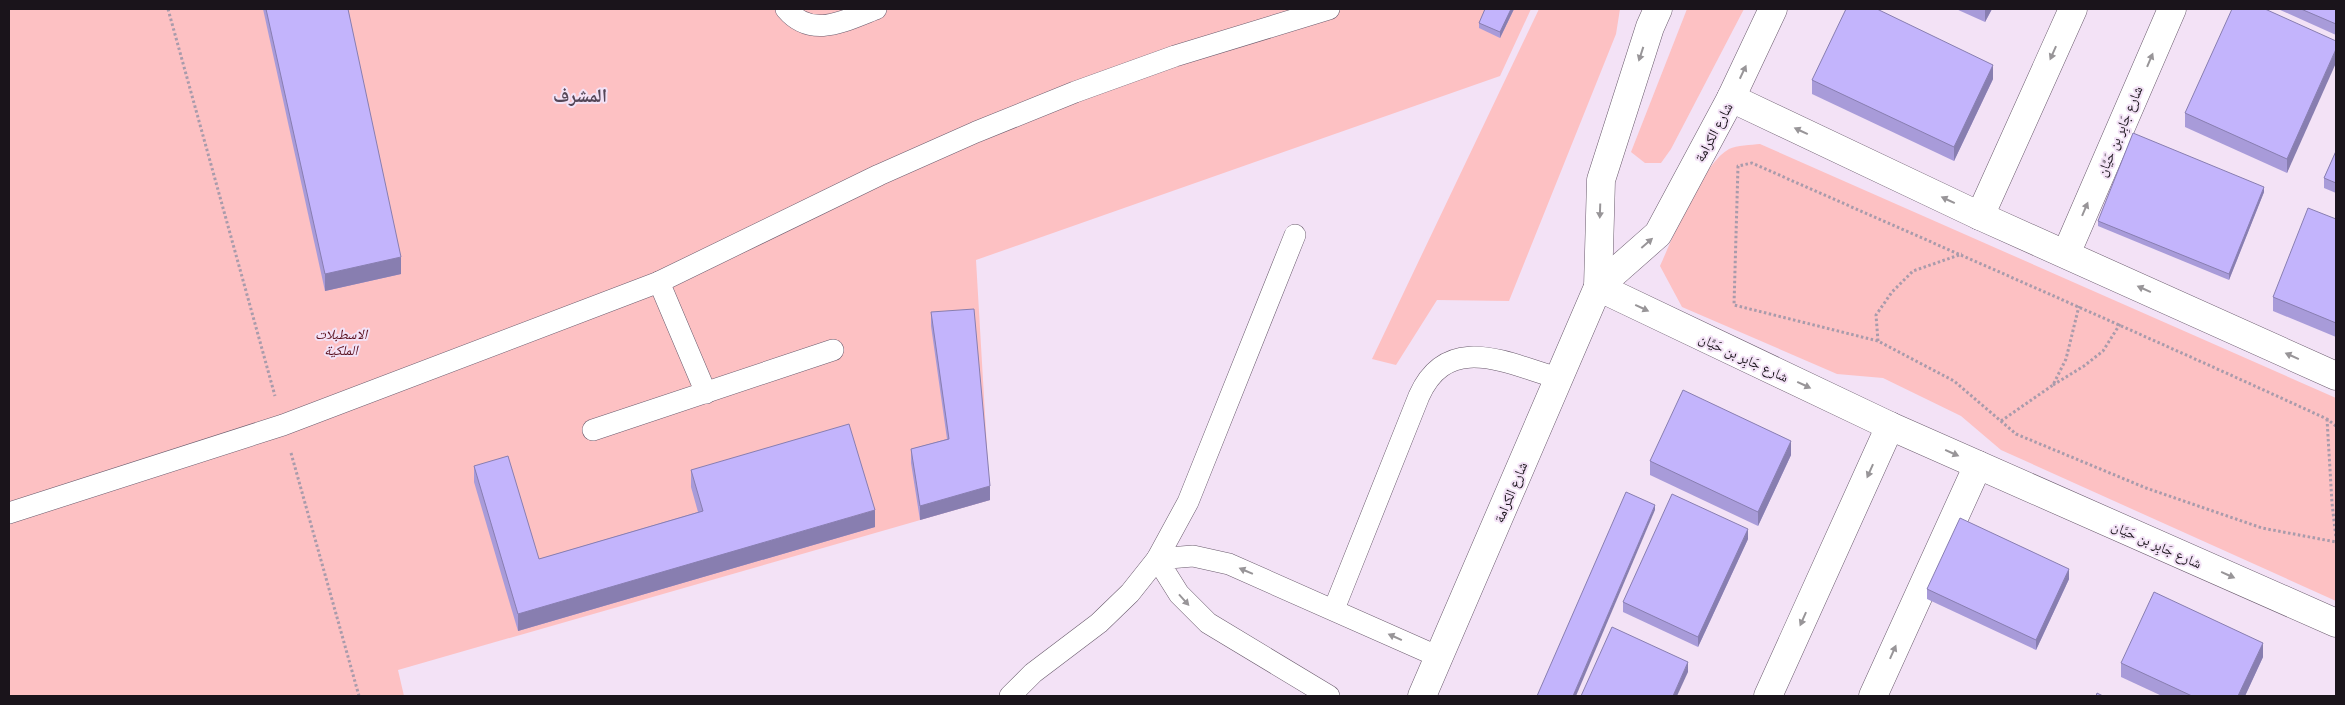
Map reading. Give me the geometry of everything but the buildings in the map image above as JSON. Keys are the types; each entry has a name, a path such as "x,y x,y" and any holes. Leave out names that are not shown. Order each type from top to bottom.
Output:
{"street":[{"name":"شارع الكرامة","path":"1598,287 1658,234 1731,98 1773,9"},
{"path":"1980,216 2073,9"},
{"name":"شارع جَابِر بن حَيَّان","path":"2066,254 2172,9"},
{"name":"شارع الكرامة","path":"1422,696 1598,287 1601,180 1650,15"},
{"path":"1731,98 1980,216 2336,376"},
{"name":"شارع جَابِر بن حَيَّان","path":"1598,287 1890,426 2336,623"},
{"path":"1768,696 1890,426"},
{"path":"1873,696 1978,464"}],"lane":[{"path":"786,9 801,21 816,26 833,26 876,9"},
{"path":"9,513 283,425 659,282 879,175 976,132 1075,92 1175,56 1329,9"},
{"path":"1010,696 1033,673 1105,617 1130,593 1157,559 1188,502 1295,235"},
{"path":"659,282 706,393"},
{"path":"593,430 833,350"},
{"path":"1334,609 1419,396 1425,382 1435,370 1447,362 1462,357 1477,356 1558,378"},
{"path":"1157,559 1183,556 1211,558 1229,564 1439,657"},
{"path":"1157,559 1179,594 1208,623 1329,696"}],"path":[{"path":"168,9 359,696"},
{"path":"2327,419 2336,540 2262,528 2146,488 2016,434 1954,382 1878,341 1734,305 1738,166 1752,163 1962,254 2327,419 2336,426"},
{"path":"1878,341 1876,315 1892,292 1913,271 1962,254"},
{"path":"2053,385 2066,359 2079,306"},
{"path":"2001,421 2084,366 2103,351 2120,324"},
{"path":"2332,503 2336,498"}],"green space":[{"name":"الاسطبلات الملكية","path":"9,9 1531,9 1500,76 976,260 990,500 398,670 404,696 9,696"},
{"path":"1539,9 1620,9 1616,34 1509,301 1437,300 1396,365 1372,359"},
{"path":"1687,9 1744,9 1671,149 1661,163 1645,163 1631,152"},
{"path":"1760,144 2336,398 2336,601 2001,450 1961,416 1883,378 1837,374 1682,307 1660,266 1681,220 1699,185 1719,157 1732,148"}],"district":[{"name":"المشرف","path":"580,94"}]}
